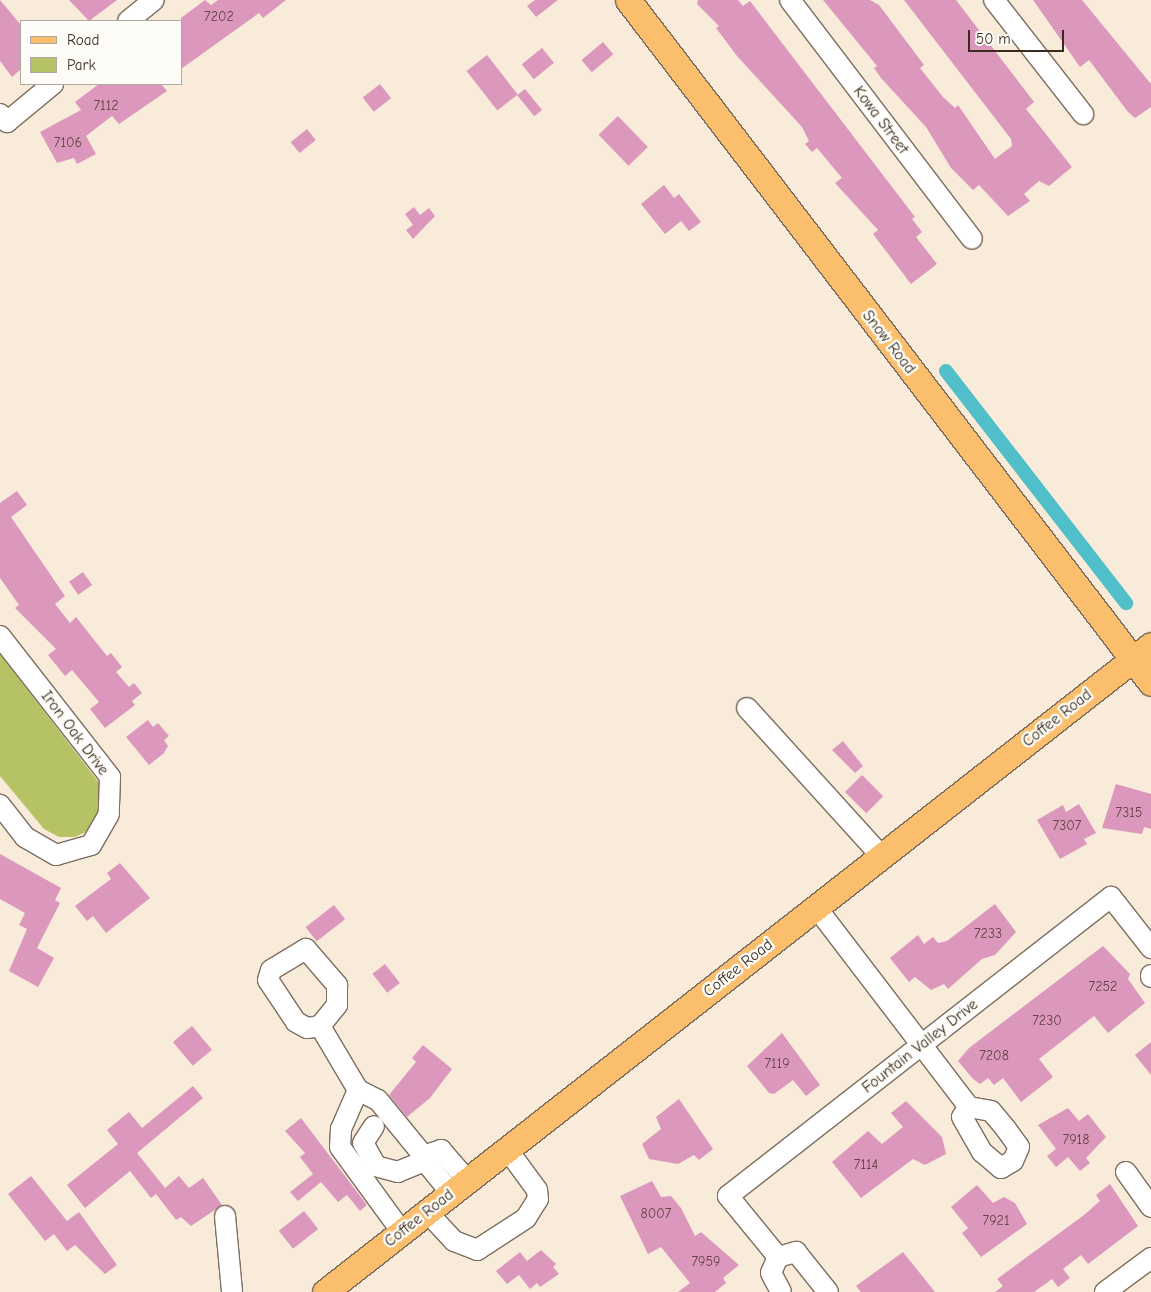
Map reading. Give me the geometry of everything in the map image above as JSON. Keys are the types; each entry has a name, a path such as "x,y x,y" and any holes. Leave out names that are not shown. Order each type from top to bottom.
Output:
{"main road":[{"name":"Snow Road","path":"628,0 1142,652 1151,682"},
{"name":"Coffee Road","path":"325,1292 1142,652"}],"street":[{"path":"129,20 154,0"},
{"name":"Kowa Street","path":"790,0 972,239"},
{"path":"994,0 1083,114"},
{"path":"3,118 52,85"},
{"name":"Iron Oak Drive","path":"0,636 110,777 109,814 91,846 56,855 25,837 0,805"},
{"path":"747,708 881,856"},
{"name":"Fountain Valley Drive","path":"778,1257 728,1196 1111,897 1151,948"},
{"path":"816,907 969,1107"},
{"path":"320,1026 358,1090 378,1100 427,1160 459,1187"},
{"path":"358,1090 341,1129 340,1146 402,1232"},
{"path":"374,1126 363,1143 376,1166 398,1172 427,1160"},
{"path":"427,1212 454,1241 477,1250 526,1218 538,1199 537,1190 507,1149"},
{"path":"1126,1172 1151,1207"},
{"path":"225,1216 232,1292"},
{"path":"781,1292 771,1273 778,1257 796,1252 828,1292"},
{"path":"1105,1292 1151,1258"}],"green space":[{"path":"0,654 100,784 103,810 88,831 75,837 59,837 44,829 0,776"}],"building":[{"path":"0,0 20,24 20,70 12,77 0,61"},
{"path":"69,0 117,0 90,20 88,20"},
{"path":"205,0 211,5 218,0 286,0 263,18 259,13 182,68 181,18"},
{"path":"535,0 558,0 536,17 527,6"},
{"path":"698,0 738,0 743,6 750,1 915,217 912,219 922,232 916,237 937,264 911,284 873,234 878,230 835,183 842,178 817,148 812,152 805,144 809,141 802,127 737,56 716,28 719,26 697,4"},
{"path":"823,0 870,0 879,5 924,65 920,68 943,97 955,108 958,105 995,159 1012,146 1011,139 904,0 956,0 1034,102 1026,109 1072,167 1049,186 1039,181 1024,194 1030,201 1008,216 979,185 973,190 951,168 926,127 881,78 874,68 877,66"},
{"path":"1033,0 1082,0 1151,84 1151,107 1135,118 1128,112 1089,60 1080,67"},
{"path":"603,42 613,54 592,72 582,60"},
{"path":"542,48 554,63 534,79 522,64"},
{"path":"487,55 518,94 497,110 467,71"},
{"path":"380,84 391,98 374,112 363,98"},
{"path":"98,85 162,85 167,91 119,124 112,116 86,136 96,154 77,164 74,158 57,163 40,132 81,110 75,102"},
{"path":"525,89 542,110 534,116 517,95"},
{"path":"618,116 648,147 628,166 599,135"},
{"path":"307,129 316,140 299,153 291,142"},
{"path":"664,185 674,198 679,194 701,222 689,231 681,221 665,234 641,204"},
{"path":"414,207 420,215 429,208 435,216 413,239 406,230 413,225 405,214"},
{"path":"17,491 27,505 11,517 65,596 55,604 70,623 76,617 107,656 111,653 122,667 116,672 129,687 134,683 142,693 132,701 135,705 105,728 90,709 99,702 72,670 65,676 48,655 56,649 15,608 19,605 0,578 0,503"},
{"path":"83,572 92,585 78,595 69,582"},
{"path":"148,720 153,727 158,723 169,736 164,740 168,746 164,753 149,765 126,737"},
{"path":"843,741 863,766 855,773 832,750"},
{"path":"862,775 883,796 866,813 845,792"},
{"path":"1116,784 1151,794 1151,829 1144,827 1142,834 1102,828"},
{"path":"1079,804 1096,833 1084,839 1087,844 1060,859 1037,820 1063,805 1066,812"},
{"path":"0,854 61,888 55,900 60,903 37,948 54,958 38,987 9,971 27,929 19,925 25,913 0,899"},
{"path":"120,863 150,898 106,933 93,916 87,921 75,906 111,879 107,873"},
{"path":"995,904 1016,932 995,955 982,959 948,989 944,984 931,990 915,977 909,982 890,958 918,935 924,944 933,937 938,943 947,941"},
{"path":"334,905 345,919 317,941 306,927"},
{"path":"1103,946 1130,974 1128,979 1145,1003 1108,1033 1094,1016 1039,1059 1053,1077 1021,1102 1003,1078 994,1085 988,1078 980,1084 973,1079 958,1061 969,1048"},
{"path":"385,964 400,983 387,993 372,974"},
{"path":"192,1026 212,1050 193,1066 173,1042"},
{"path":"782,1033 820,1085 806,1096 793,1080 774,1094 769,1093 747,1066"},
{"path":"1151,1042 1151,1075 1135,1055"},
{"path":"423,1045 452,1069 430,1098 407,1117 389,1095 416,1062 412,1058"},
{"path":"193,1086 203,1098 137,1153 165,1188 179,1176 189,1188 203,1178 222,1205 191,1226 181,1217 176,1220 156,1194 151,1198 130,1171 85,1208 67,1185 118,1144 107,1130 129,1112 142,1128"},
{"path":"679,1099 713,1149 699,1160 694,1155 678,1164 649,1159 642,1144 661,1129 656,1117"},
{"path":"906,1101 942,1137 946,1154 925,1165 913,1159 861,1198 832,1162 868,1131 882,1144 903,1127 891,1113"},
{"path":"1068,1108 1079,1121 1088,1114 1106,1137 1086,1158 1090,1163 1080,1171 1068,1157 1056,1167 1047,1156 1056,1149 1038,1125"},
{"path":"301,1118 367,1205 360,1211 347,1195 338,1202 321,1182 298,1201 290,1192 313,1174 300,1157 305,1153 285,1131"},
{"path":"31,1176 67,1221 79,1212 117,1265 105,1274 75,1245 67,1251 54,1234 45,1241 8,1194"},
{"path":"652,1181 661,1197 671,1196 681,1208 695,1236 701,1232 739,1265 723,1278 726,1283 715,1292 678,1292 690,1283 661,1247 648,1254 620,1196"},
{"path":"1110,1184 1138,1226 1088,1264 1081,1255 1063,1269 1070,1278 1058,1287 1052,1279 1034,1292 995,1292 1003,1286 997,1279 1084,1215 1100,1201 1096,1195"},
{"path":"977,1185 993,1203 1004,1197 1015,1203 1027,1224 981,1257 962,1233 968,1228 951,1207"},
{"path":"304,1211 318,1229 293,1249 279,1231"},
{"path":"541,1250 556,1264 553,1267 559,1274 540,1287 537,1283 530,1289 519,1275 507,1284 496,1271 520,1252 527,1261"},
{"path":"903,1252 935,1292 861,1292 856,1286"}],"waterway":[{"path":"946,371 1126,603"}]}
